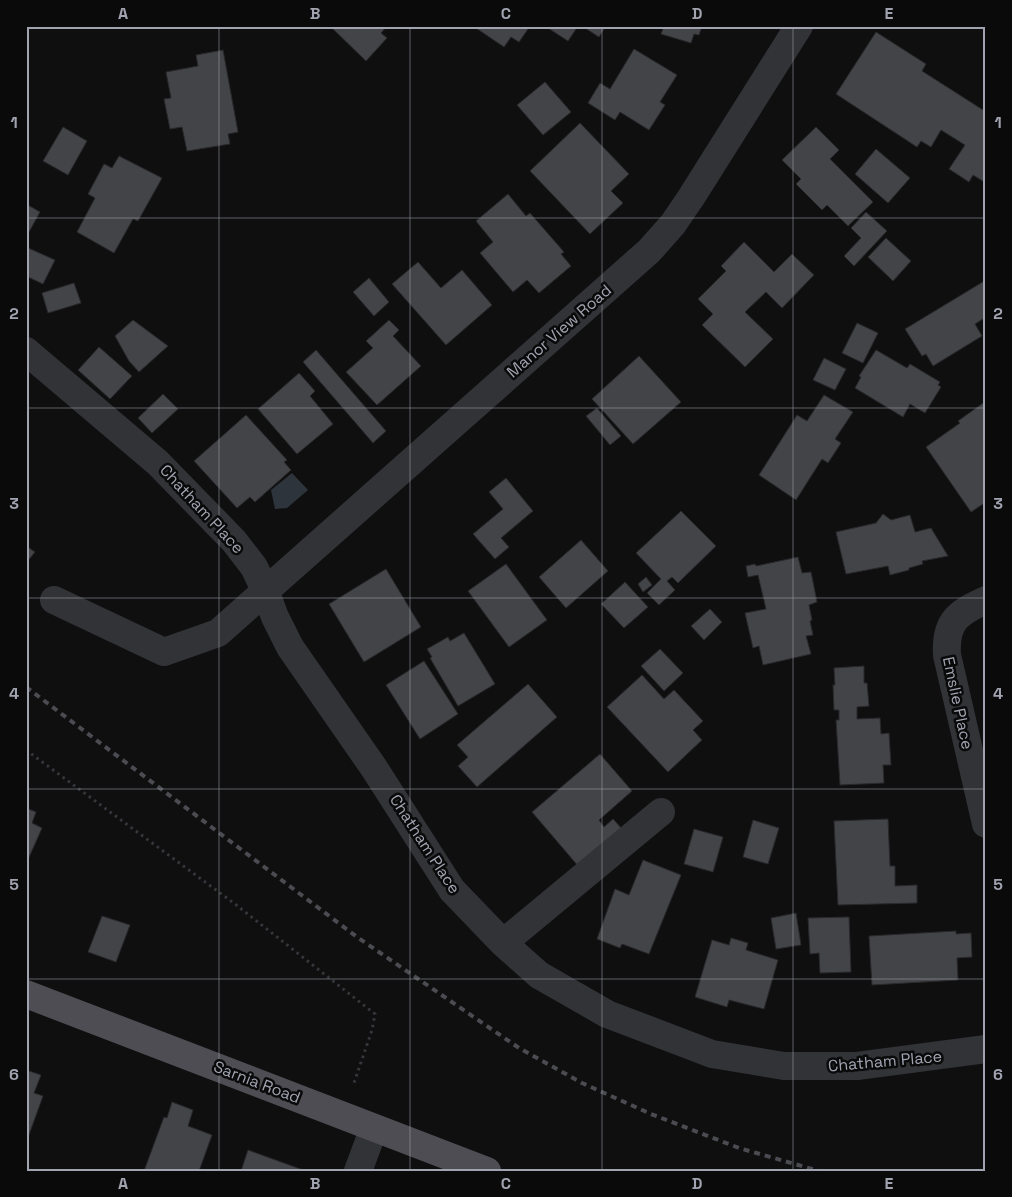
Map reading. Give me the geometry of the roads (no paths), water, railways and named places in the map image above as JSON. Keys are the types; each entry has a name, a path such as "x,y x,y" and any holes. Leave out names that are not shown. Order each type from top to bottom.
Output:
{"main road":[{"name":"Sarnia Road","path":"26,994 487,1171"}],"street":[{"name":"Manor View Road","path":"54,600 164,652 218,633 649,251 673,224 692,196 799,26"},
{"name":"Chatham Place","path":"26,351 158,462 234,541 254,568 265,590 275,618 290,647 374,768 452,890 503,942 539,975 607,1014 712,1054 784,1066 857,1066 986,1049"},
{"name":"Emslie Place","path":"986,600 958,615 950,626 946,642 947,655 986,824"},
{"path":"503,942 660,812"},
{"path":"358,1171 374,1128"}],"railway":[{"path":"26,687 357,937 519,1048 582,1083 651,1114 739,1148 819,1171"}]}
